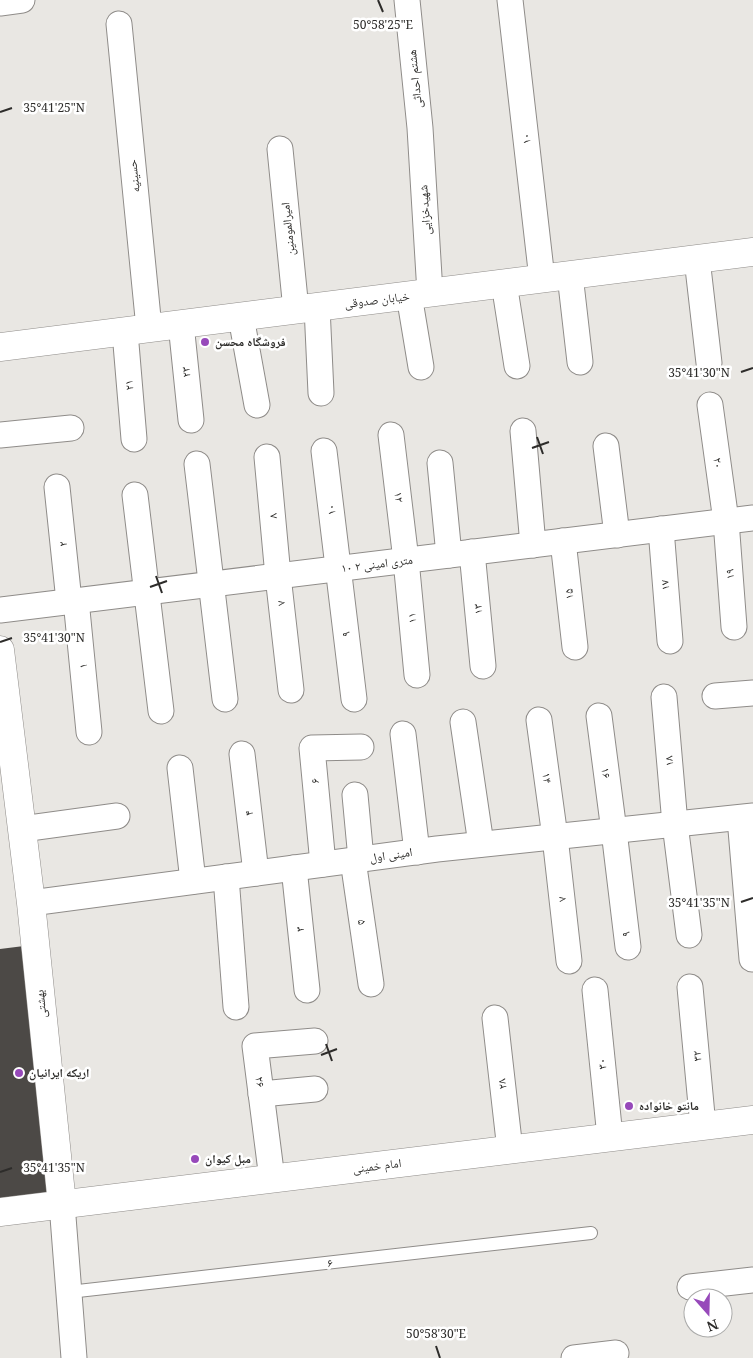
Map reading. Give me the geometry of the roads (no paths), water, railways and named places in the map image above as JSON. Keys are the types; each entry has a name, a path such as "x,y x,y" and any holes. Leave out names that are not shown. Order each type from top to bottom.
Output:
{"street":[{"path":"0,3 22,0"},
{"name":"هشتم احداثی","path":"407,0 420,128"},
{"name":"۱۰","path":"510,0 542,279"},
{"name":"حسینیه","path":"120,24 137,330"},
{"name":"شهیدخزایی","path":"420,128 420,367"},
{"name":"امیرالمومنین","path":"280,149 321,393"},
{"name":"خیابان صدوقی","path":"0,347 753,252"},
{"path":"697,259 709,363"},
{"path":"570,275 580,362"},
{"path":"504,283 517,366"},
{"path":"241,317 257,405"},
{"name":"۲۳","path":"181,324 191,420"},
{"name":"۲۱","path":"134,439 137,330"},
{"name":"۲۰","path":"710,405 726,521"},
{"path":"0,435 71,428"},
{"path":"523,430 533,544"},
{"name":"۱۲","path":"391,435 406,560"},
{"path":"606,446 617,534"},
{"name":"۱۰","path":"324,451 338,568"},
{"name":"۸","path":"267,457 278,576"},
{"path":"440,463 461,554"},
{"path":"197,464 225,699"},
{"name":"۲","path":"57,487 72,601"},
{"path":"134,495 161,712"},
{"name":"۱۰ متری امینی ۲","path":"0,610 753,518"},
{"name":"۱۹","path":"726,521 734,627"},
{"name":"۱۷","path":"661,529 670,642"},
{"name":"۱۵","path":"563,541 575,647"},
{"name":"۱۳","path":"461,554 483,666"},
{"name":"۱۱","path":"406,560 417,675"},
{"name":"۹","path":"338,568 354,699"},
{"name":"۷","path":"278,576 291,690"},
{"name":"۱","path":"72,601 89,732"},
{"name":"بهشتی","path":"0,652 31,903 62,1204 74,1358"},
{"path":"716,696 753,693"},
{"name":"۱۸","path":"664,697 675,824"},
{"name":"۱۶","path":"599,716 614,830"},
{"name":"۱۴","path":"538,720 555,837"},
{"path":"462,722 481,844"},
{"path":"403,734 417,852"},
{"name":"۶","path":"323,864 312,748 361,747"},
{"name":"۴","path":"242,754 256,873"},
{"path":"180,768 192,881"},
{"path":"356,795 357,859"},
{"path":"22,829 117,816"},
{"path":"746,817 752,959"},
{"name":"امینی اول","path":"31,903 481,844 746,817"},
{"path":"675,824 689,935"},
{"name":"۹","path":"614,830 628,947"},
{"name":"۷","path":"555,837 569,961"},
{"name":"۵","path":"357,859 371,984"},
{"name":"۳","path":"294,868 307,990"},
{"path":"226,877 236,1007"},
{"name":"۳۲","path":"690,987 703,1126"},
{"name":"۳۰","path":"595,990 610,1137"},
{"name":"۲۸","path":"494,1018 510,1150"},
{"name":"۲۶","path":"272,1179 255,1046 315,1041"},
{"path":"261,1094 315,1089"},
{"name":"امام خمینی","path":"0,1212 753,1120"},
{"path":"690,1287 753,1280"},
{"path":"574,1358 616,1353"}],"lane":[{"name":"۶","path":"69,1292 591,1233"}],"place":[{"name":"فروشگاه محسن","path":"205,342"},
{"name":"اریکه ایرانیان","path":"19,1073"},
{"name":"مانتو خانواده","path":"629,1106"},
{"name":"مبل کیوان","path":"195,1159"}]}
